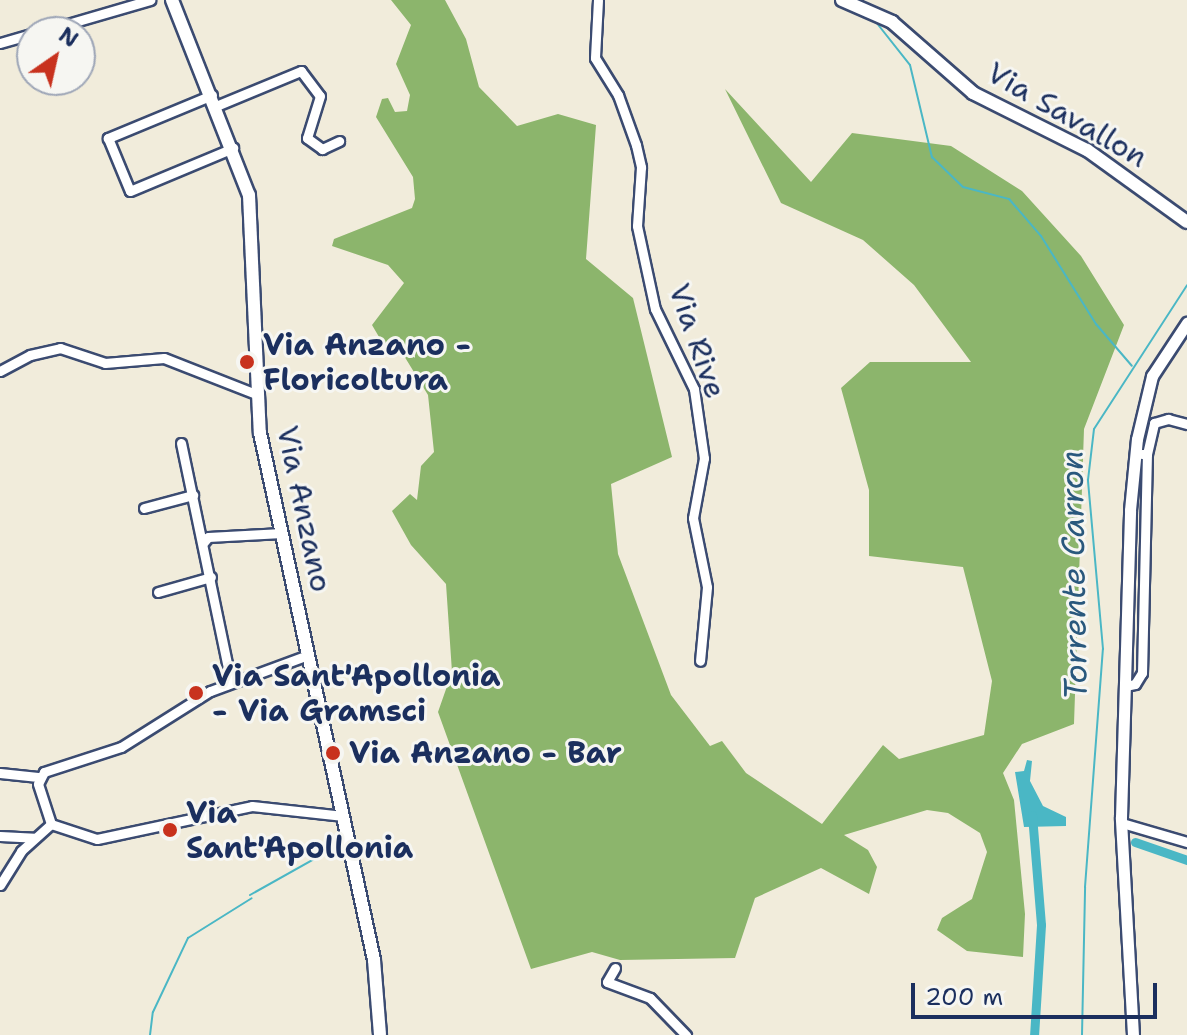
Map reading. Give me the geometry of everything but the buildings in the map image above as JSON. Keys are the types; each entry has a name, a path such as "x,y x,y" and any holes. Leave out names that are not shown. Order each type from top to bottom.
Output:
{"main road":[{"name":"Via Anzano","path":"172,0 233,148 250,205 256,394 282,533 377,974 380,1035"},
{"name":"Via Savallon","path":"842,0 869,10 973,93 1087,150 1187,222"}],"street":[{"path":"95,16 150,0"},
{"name":"Via Rive","path":"598,0 595,58 618,95 636,145 641,183 637,226 655,309 694,389 704,458 693,518 707,587 700,661"},
{"path":"233,148 130,191 108,138 301,71 320,96 307,138 322,149 339,141"},
{"path":"1133,1035 1122,823 1125,686 1141,454 1152,376 1187,323"},
{"path":"0,371 30,355 60,348 105,363 164,358 256,394"},
{"path":"1141,454 1154,423 1168,419 1187,424"},
{"path":"181,443 231,682"},
{"path":"144,508 193,495"},
{"path":"204,542 208,537 282,533"},
{"path":"158,592 211,577"},
{"path":"0,773 38,777 121,747 231,682 308,655"},
{"path":"38,777 51,824 76,836 106,839 252,806 343,816"},
{"path":"1122,823 1187,842"},
{"path":"0,885 34,838 51,824"},
{"path":"0,836 34,838"},
{"path":"615,968 607,982 650,998 686,1035"}],"green space":[{"path":"391,0 445,0 466,39 479,87 517,126 558,114 596,125 586,259 633,298 672,457 611,484 618,554 671,695 710,746 722,741 746,773 822,824 883,745 899,759 984,735 992,681 963,567 869,556 869,490 841,388 870,362 971,362 914,285 863,240 781,203 725,89 811,182 852,133 951,146 1022,191 1081,256 1124,325 1084,429 1074,724 1022,744 1003,773 1014,800 1025,914 1023,957 967,951 937,930 942,918 972,899 987,852 980,833 948,813 927,810 844,835 868,850 877,867 869,894 821,868 755,898 735,958 620,960 592,952 531,969 438,712 452,672 446,584 411,545 392,511 410,494 417,500 421,466 434,452 428,395 398,346 382,342 372,325 404,283 388,265 332,246 334,239 412,208 415,199 413,177 376,117 382,99 388,98 395,112 407,111 410,95 396,64 411,25"}],"water":[{"path":"1027,760 1032,761 1030,781 1043,806 1066,817 1066,826 1024,827 1015,772 1024,771"}],"waterway":[{"path":"872,17 910,65 932,157 963,187 1009,199 1041,236 1096,324 1132,366"},
{"name":"Torrente Carron","path":"1082,1035 1085,887 1103,649 1088,480 1094,429 1187,285"},
{"path":"1032,815 1041,925 1034,1035"},
{"path":"1135,842 1187,860"},
{"path":"250,895 339,845"},
{"path":"150,1035 153,1012 188,938 252,898"}],"place":[{"name":"Via Anzano - Floricoltura","path":"247,362"},
{"name":"Via Sant'Apollonia - Via Gramsci","path":"196,693"},
{"name":"Via Anzano - Bar","path":"333,753"},
{"name":"Via Sant'Apollonia","path":"170,830"}]}
